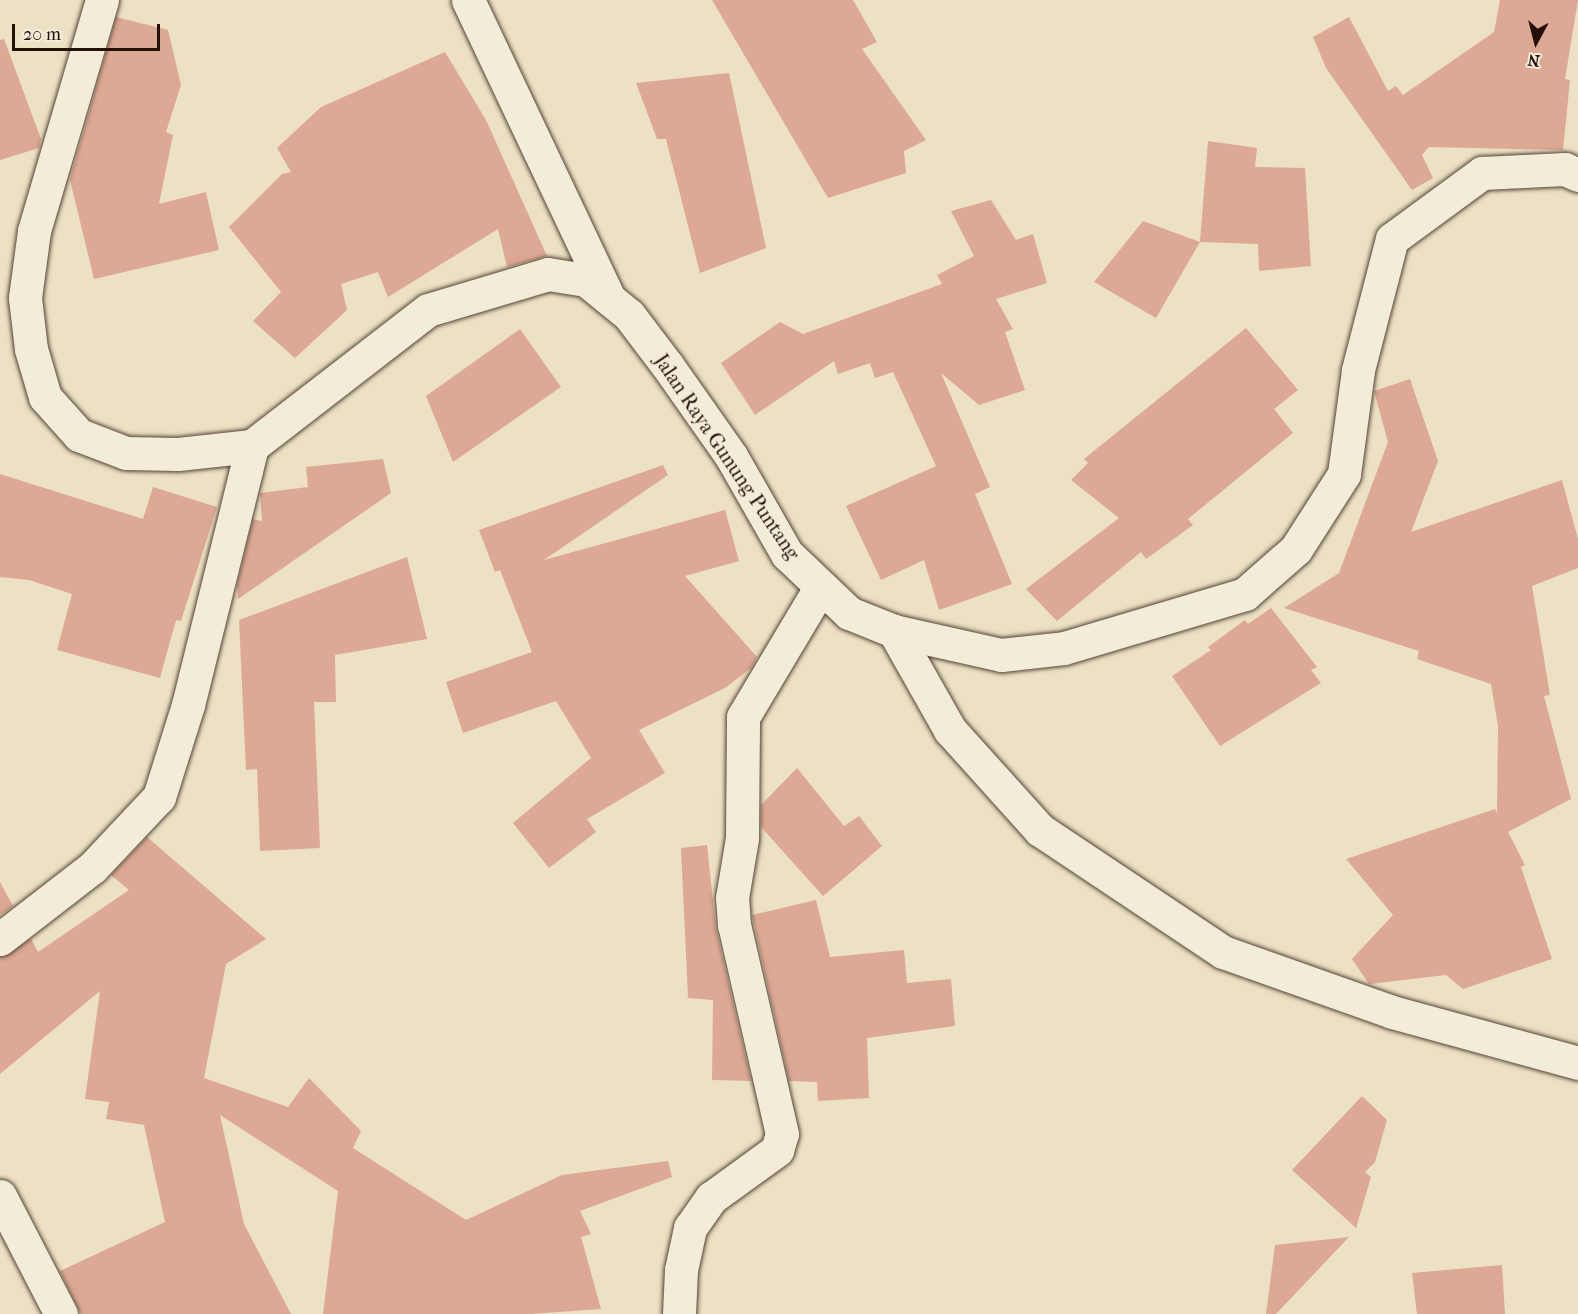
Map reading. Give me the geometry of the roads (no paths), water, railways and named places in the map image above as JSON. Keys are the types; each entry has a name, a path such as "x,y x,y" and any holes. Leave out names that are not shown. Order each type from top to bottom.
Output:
{"street":[{"path":"0,939 93,868 159,796 188,705 252,446 178,454 126,453 79,435 45,397 31,349 25,298 34,231 102,0"},
{"path":"468,0 610,300"},
{"name":"Jalan Raya Gunung Puntang","path":"252,446 428,310 548,274 586,279 629,315 731,456 787,554 849,613 894,631 1001,655 1064,648 1245,594 1296,549 1344,474 1358,370 1392,239 1482,173 1565,169 1578,175"},
{"path":"679,1314 681,1270 690,1228 711,1198 777,1150 782,1134 734,916 735,865 742,838 743,717 821,586"},
{"path":"894,631 950,730 1040,830 1223,952 1392,1012 1578,1063"},
{"path":"0,1196 61,1314"}]}
